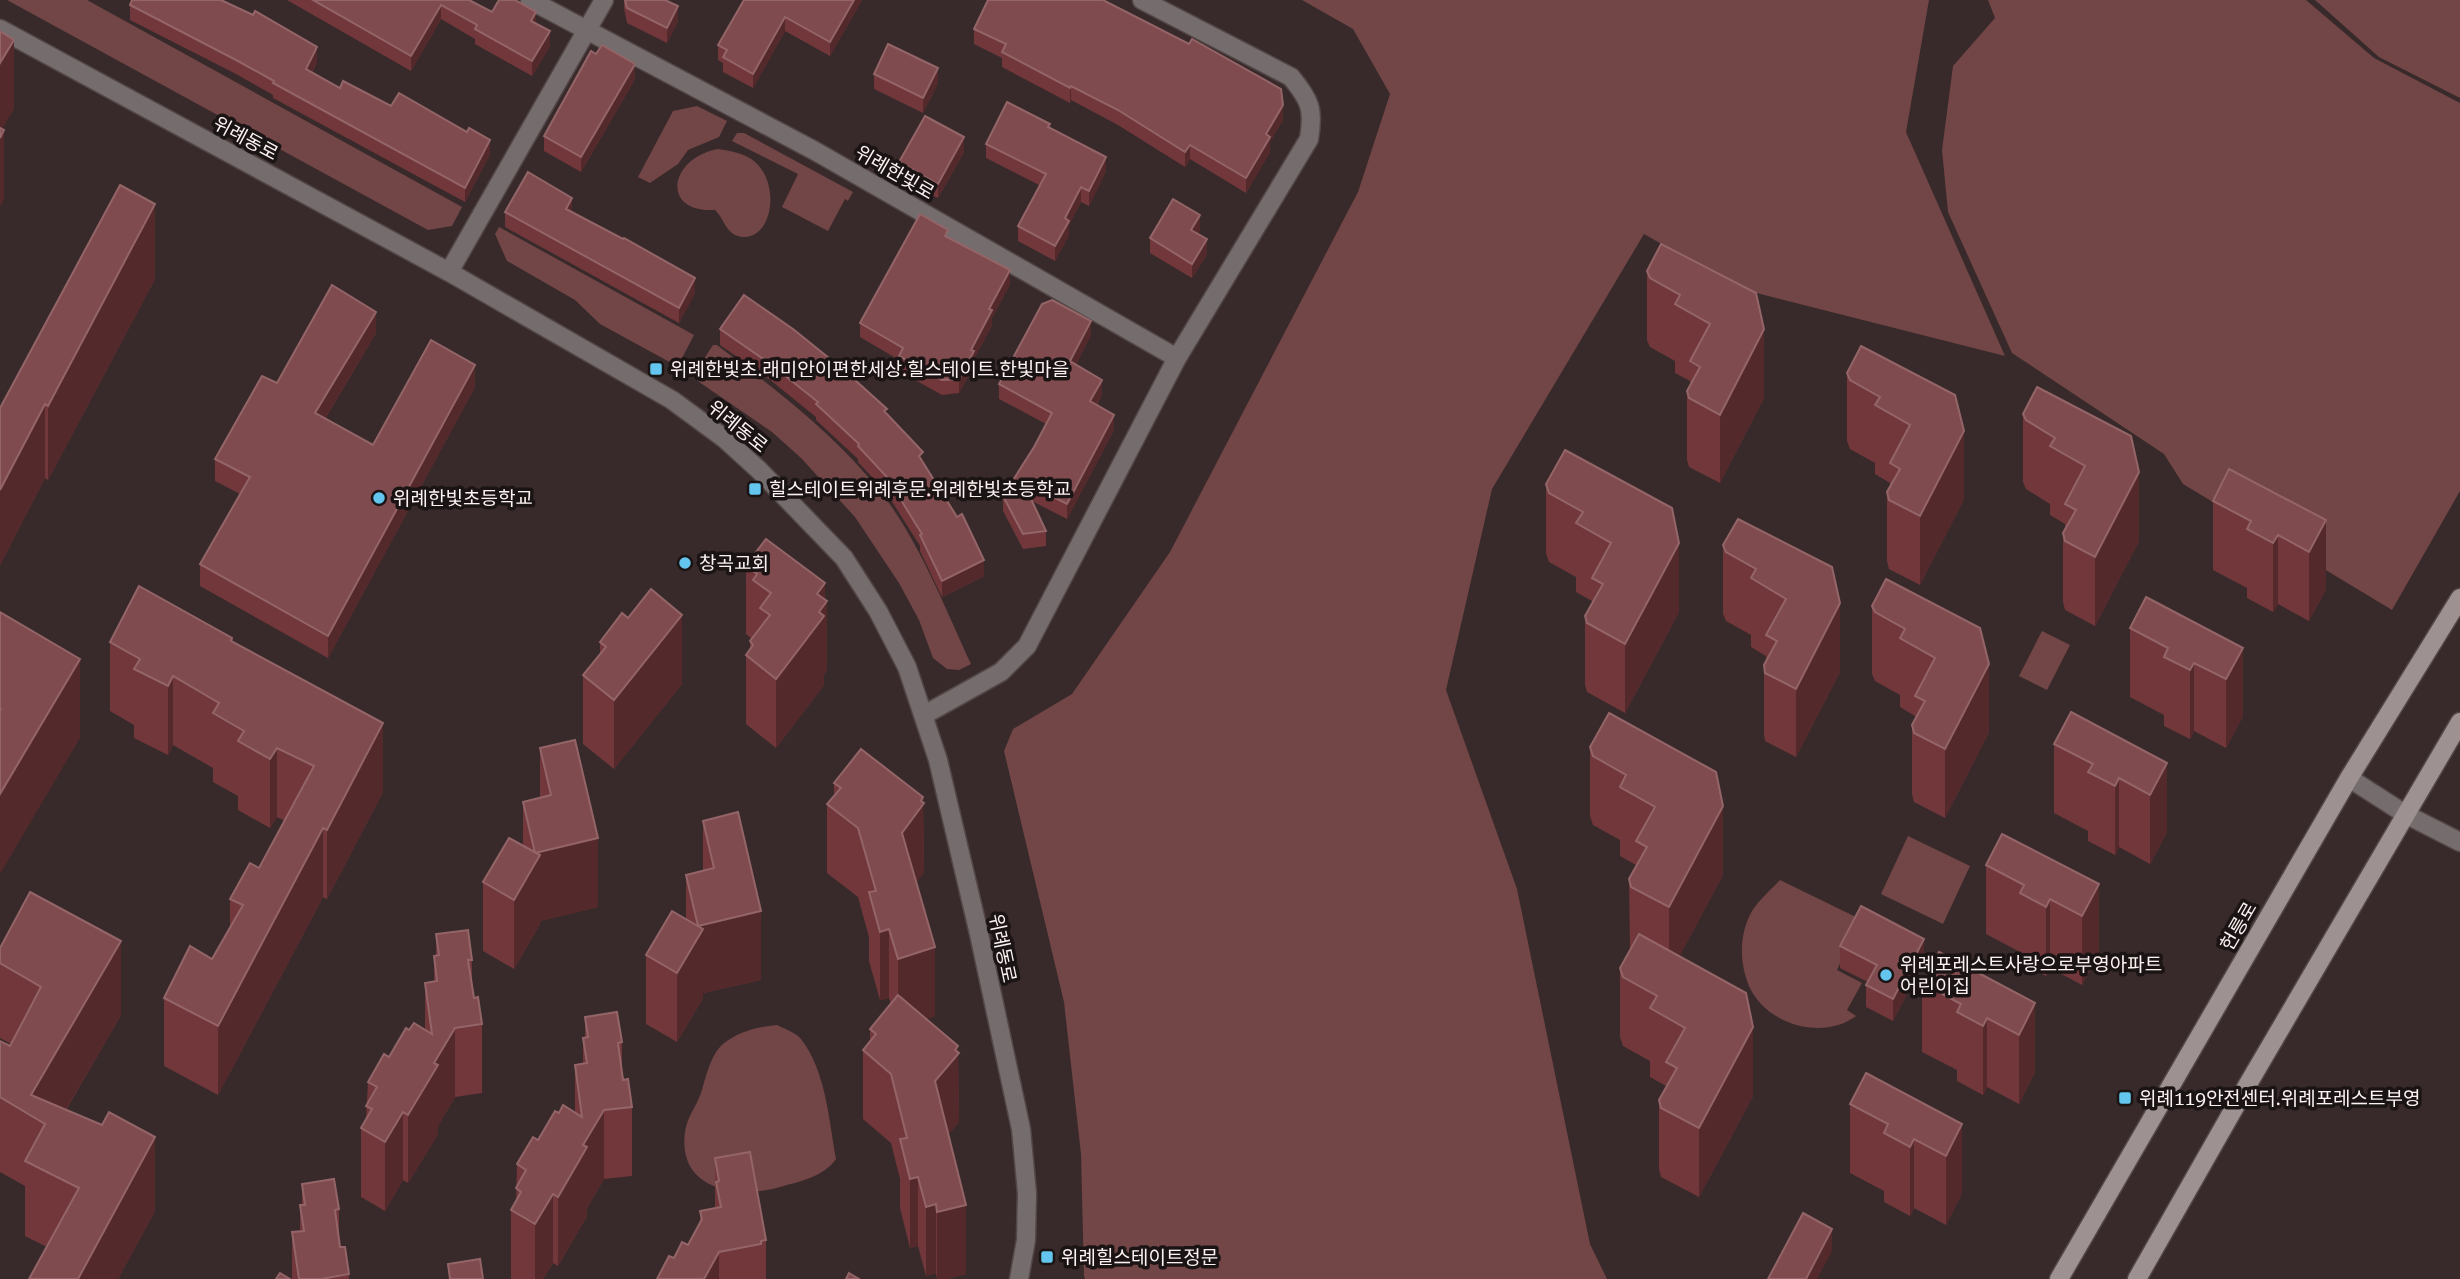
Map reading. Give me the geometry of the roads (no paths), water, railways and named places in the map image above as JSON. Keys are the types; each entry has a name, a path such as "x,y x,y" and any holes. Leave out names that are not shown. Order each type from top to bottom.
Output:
{"main road":[{"name":"헌릉로","path":"2059,1279 2349,778 2460,598"},
{"path":"2137,1279 2460,722"}],"street":[{"name":"위례한빛로","path":"530,0 815,151 1177,358"},
{"path":"449,272 604,0"},
{"path":"924,715 1001,672 1027,646 1177,358 1309,139 1313,118 1308,97 1291,76 1142,0"},
{"name":"위례동로","path":"0,29 449,272 672,400 725,439 759,470 844,558 878,611 907,667 937,760 979,934 1021,1129 1027,1193 1026,1240 1019,1279"},
{"path":"2349,778 2405,814 2460,842"}],"place":[{"name":"위례한빛초.래미안이편한세상.힐스테이트.한빛마을","path":"656,369"},
{"name":"힐스테이트위례후문.위례한빛초등학교","path":"755,489"},
{"name":"위례한빛초등학교","path":"379,498"},
{"name":"창곡교회","path":"685,563"},
{"name":"위례포레스트사랑으로부영아파트 어린이집","path":"1886,975"},
{"name":"위례119안전센터.위례포레스트부영","path":"2125,1098"},
{"name":"위례힐스테이트정문","path":"1047,1257"}]}
